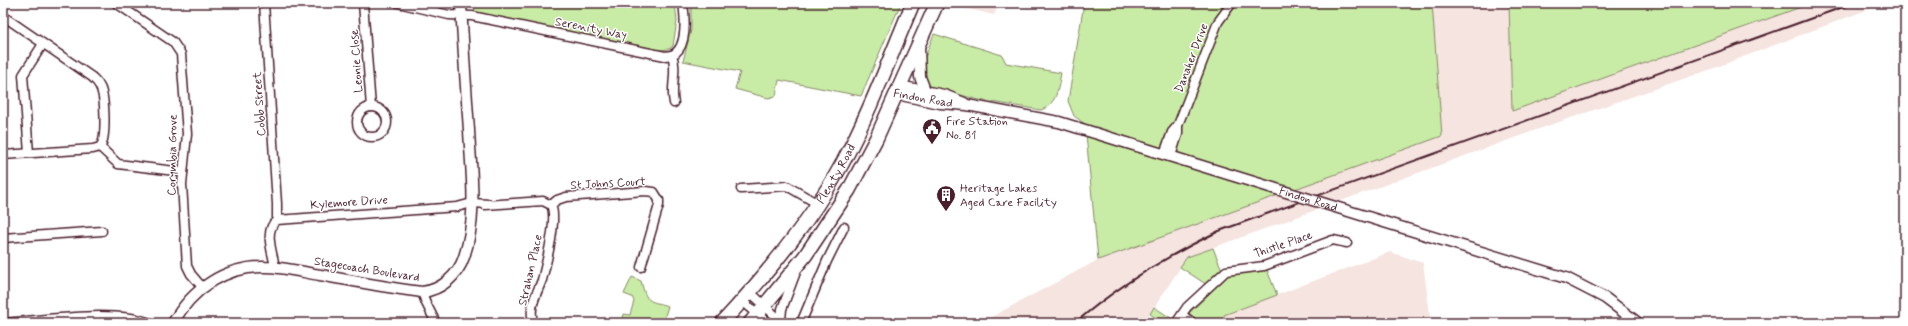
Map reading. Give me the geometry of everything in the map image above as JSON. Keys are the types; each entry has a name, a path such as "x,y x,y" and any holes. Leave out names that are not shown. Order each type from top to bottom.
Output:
{"highway":[{"name":"Plenty Road","path":"722,323 746,297 818,204 842,163 880,85 913,3"},
{"name":"Plenty Road","path":"758,314 823,231 849,190 876,139 918,42 937,3"},
{"name":"Findon Road","path":"880,85 898,90"}],"street":[{"name":"Corymbia Grove","path":"116,3 173,42 180,51 187,134 182,184 188,266 191,274 202,288"},
{"name":"Cobb Street","path":"264,3 279,220"},
{"name":"Leonie Close","path":"364,3 371,107"},
{"name":"Leonie Close","path":"365,13 369,3"},
{"name":"Serenity Way","path":"398,3 442,12 452,16 461,12 482,19 665,56 672,55"},
{"path":"674,103 672,89 675,66 672,55 678,51 682,43 685,21 683,3"},
{"name":"Danaher Drive","path":"1167,155 1172,132 1178,125 1218,22 1232,3"},
{"name":"Stagecoach Boulevard","path":"174,323 187,303 202,288 224,275 254,267 272,267 426,292 445,283 457,271 466,250 472,205 461,12"},
{"path":"3,16 94,79 101,87 105,137 100,147 93,149 3,155"},
{"path":"918,42 920,77 925,90"},
{"path":"29,153 23,75 43,44"},
{"name":"Findon Road","path":"898,90 925,90 949,96 967,105"},
{"name":"Findon Road","path":"898,90 940,103 967,105 1059,122 1546,271 1590,289 1618,307 1638,323"},
{"path":"100,147 118,164 183,172"},
{"path":"741,189 787,186 818,204"},
{"name":"St Johns Court","path":"551,205 557,200 566,197 645,191 654,192 659,200 659,205 641,267"},
{"path":"472,205 543,201 551,205"},
{"name":"Kylemore Drive","path":"279,220 472,205"},
{"name":"Strahan Place","path":"532,316 534,300 542,277 554,216 551,205"},
{"path":"272,267 270,231 271,227 279,220"},
{"path":"801,323 827,261 844,227"},
{"path":"3,238 102,231"},
{"name":"Thistle Place","path":"1176,323 1187,307 1226,271 1264,266 1333,240 1347,243"},
{"path":"746,297 758,314 782,322 784,303 800,262"},
{"path":"426,292 434,320"},
{"path":"746,297 758,314 769,323"},
{"path":"1182,314 1193,323"},
{"path":"3,323 131,318 150,323"}],"shaded area":[{"path":"952,3 999,3 994,15 951,5"},
{"path":"1432,3 1509,3 1512,111 1812,3 1885,3 1706,71 1536,130 1187,257 1144,323 980,323 1098,260 1442,136"},
{"path":"1390,252 1423,263 1431,323 1224,323 1224,315"}],"green space":[{"path":"474,3 675,3 677,21 673,46 669,49 660,50 475,13"},
{"path":"691,3 901,3 861,96 779,80 776,96 768,98 735,89 740,72 683,61 691,30"},
{"path":"1084,3 1432,3 1442,136 1098,260 1085,124 1074,116 1068,101"},
{"path":"1509,3 1812,3 1512,111"},
{"path":"934,34 1002,55 1006,63 1061,73 1058,90 1054,100 1041,110 979,100 928,86 923,74 923,67"},
{"path":"1213,248 1222,270 1207,285 1180,267 1187,257"},
{"path":"1267,270 1277,295 1224,315 1224,323 1201,323 1189,313 1229,275"},
{"path":"632,277 641,281 649,300 668,306 663,323 622,323 624,314 630,315 634,301 632,297 624,294"},
{"path":"1154,307 1174,320 1170,323 1163,323 1150,314"}],"railway":[{"path":"1075,323 1109,296 1144,272 1219,231 1854,3"}],"place":[{"name":"Fire Station No. 81","path":"932,145"},
{"name":"Heritage Lakes Aged Care Facility","path":"946,212"}]}
